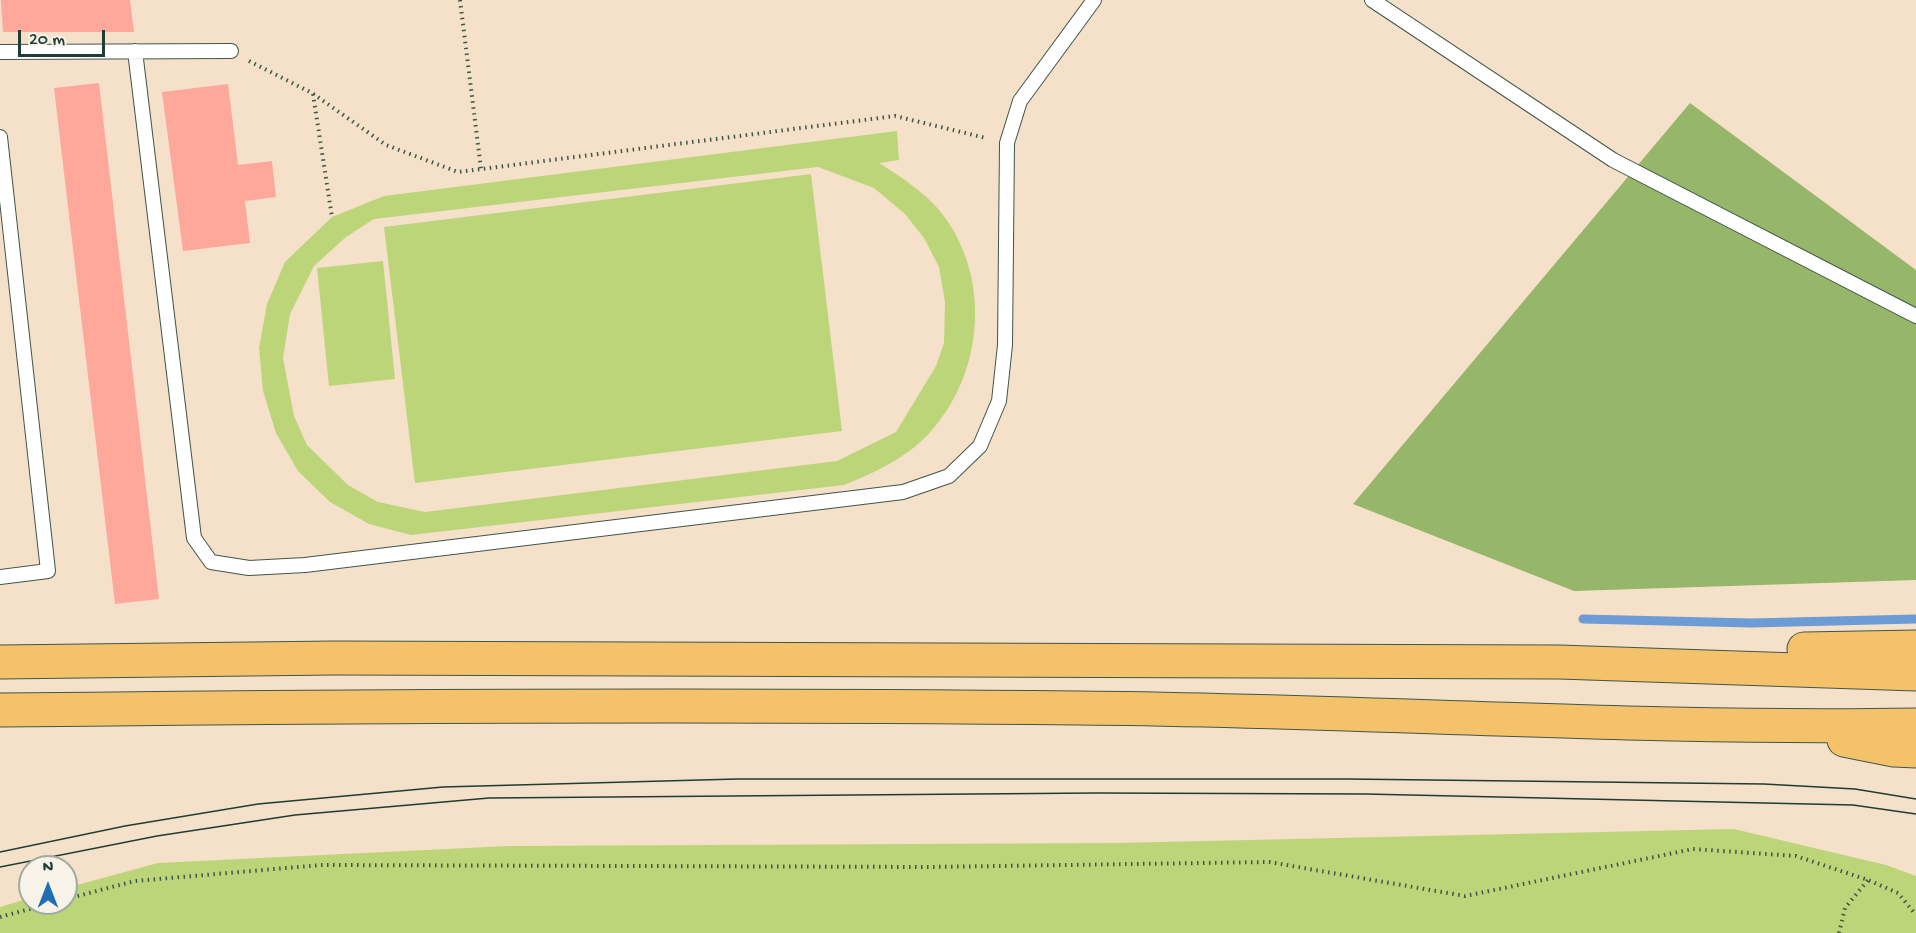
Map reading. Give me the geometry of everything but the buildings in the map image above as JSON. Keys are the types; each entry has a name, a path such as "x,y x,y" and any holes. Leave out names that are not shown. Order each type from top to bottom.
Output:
{"highway":[{"path":"1559,662 1700,652 1916,647"},
{"path":"0,662 334,658 1559,662 1916,674"},
{"path":"0,710 336,706 1068,708 1781,728 1916,725"},
{"path":"1781,728 1894,750 1916,751"}],"lane":[{"path":"135,51 194,538 211,562 249,568 306,565 903,492 949,476 980,446 999,401 1005,345 1007,143 1020,101 1094,0"},
{"path":"1372,0 1613,159 1916,316"},
{"path":"0,52 231,51"},
{"path":"0,137 48,572 0,577"}],"path":[{"path":"460,0 481,169"},
{"path":"231,51 312,93 386,146 458,172 895,116 1007,143"},
{"path":"312,93 332,217"},
{"path":"78,896 135,880 321,865 930,867 1269,862 1465,896 1693,849 1796,856 1868,880 1898,893 1916,915"},
{"path":"1839,933 1845,908 1868,880"},
{"path":"0,917 18,912"}],"green space":[{"path":"1690,103 1916,270 1916,580 1574,591 1353,504"},
{"path":"897,131 899,160 879,163 926,197 940,211 956,236 968,263 974,292 975,322 971,351 963,379 950,406 923,440 891,463 844,485 411,535 369,524 330,502 298,471 276,433 263,391 259,348 267,304 285,262 332,217 384,196","holes":["818,167 874,188 905,214 924,238 939,267 945,302 944,343 936,366 896,432 837,461 425,512 378,502 348,485 307,445 294,416 283,358 290,314 314,266 346,237 374,219"]},
{"path":"811,174 842,431 415,483 384,227"},
{"path":"383,261 395,379 329,386 317,268"},
{"path":"1734,829 1886,865 1916,876 1916,933 0,933 0,907 18,902 18,915 78,915 78,885 158,863 508,846 1117,843"}],"waterway":[{"path":"1583,619 1751,623 1916,619"}],"tram line":[{"path":"0,852 125,826 258,804 443,787 737,779 1347,779 1764,784 1855,789 1916,799"},
{"path":"0,867 157,836 295,815 489,798 1096,793 1365,794 1853,805 1916,814"}]}
